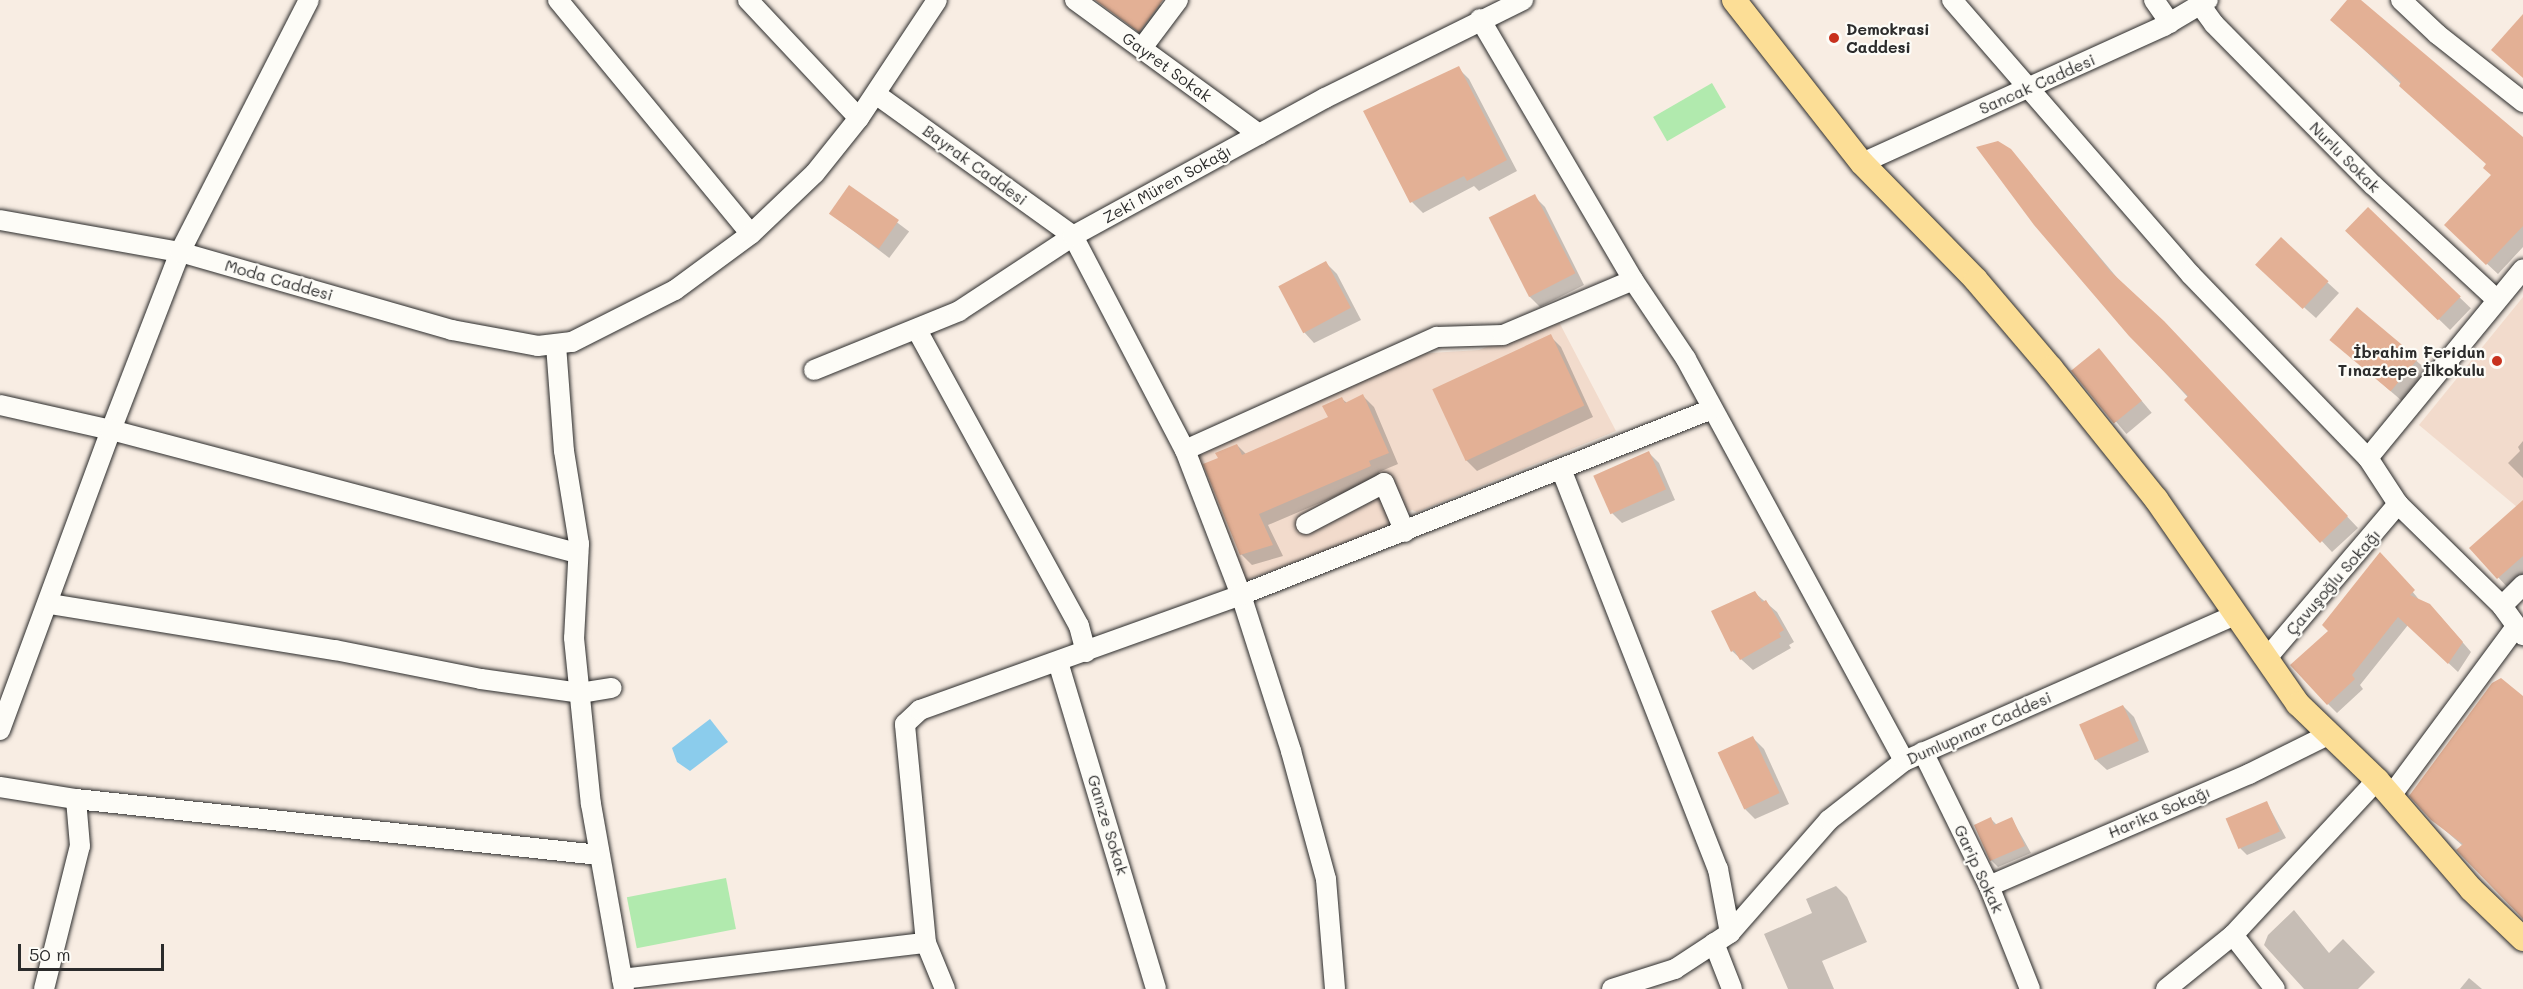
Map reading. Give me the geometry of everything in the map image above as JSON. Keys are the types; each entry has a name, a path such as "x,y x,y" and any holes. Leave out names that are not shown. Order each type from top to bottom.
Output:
{"main road":[{"path":"1734,0 1862,163 1976,280 2051,368 2156,499 2298,704 2384,788 2471,889 2523,939"}],"street":[{"path":"0,730 50,604 111,430 180,252 309,0"},
{"path":"558,0 751,234"},
{"path":"748,0 859,118"},
{"path":"926,943 623,984 599,855 574,638 578,554 564,452 556,345 624,318 675,290 751,234 815,173 859,118 877,95 937,0"},
{"name":"Gayret Sokak","path":"1075,0 1259,134"},
{"path":"1142,48 1178,0"},
{"name":"Zeki Müren Sokağı","path":"814,370 959,311 1073,236 1259,134 1480,19 1523,0"},
{"path":"1952,0 2191,275 2368,458 2398,504 2502,606 2519,632 2384,788 2233,935 2166,989"},
{"path":"2154,0 2170,23"},
{"path":"2401,0 2437,34 2523,102"},
{"name":"Sancak Caddesi","path":"1862,163 2170,23 2205,3"},
{"name":"Nurlu Sokak","path":"2205,3 2214,24 2373,185 2497,300"},
{"path":"1480,19 1634,280 1686,359 1904,760"},
{"name":"Bayrak Caddesi","path":"877,95 1073,236"},
{"name":"Moda Caddesi","path":"0,220 180,252 452,330 538,346 556,345"},
{"path":"1073,236 1185,450 1240,595 1285,729 1326,879 1335,989"},
{"path":"2368,458 2523,269"},
{"path":"1185,450 1437,337 1503,335 1634,280"},
{"path":"917,330 1079,626 1086,652"},
{"path":"0,405 111,430 578,554"},
{"path":"945,989 926,943 905,724 920,710 1240,595 1712,410"},
{"path":"1561,470 1718,869 1722,938 1732,989"},
{"path":"1306,524 1384,483 1405,532"},
{"name":"Çavuşoğlu Sokağı","path":"2266,658 2398,504"},
{"path":"2502,606 2523,585"},
{"path":"50,604 580,693 612,688"},
{"name":"Dumlupınar Caddesi","path":"1612,989 1675,969 1722,938 1829,820 1904,760 2235,615"},
{"name":"Gamze Sokak","path":"1058,662 1156,989"},
{"name":"Harika Sokağı","path":"1989,886 2249,774 2328,735"},
{"name":"Garip Sokak","path":"1923,752 1989,886 2030,989"},
{"path":"0,787 76,799 599,855"},
{"path":"44,989 80,846 76,799"},
{"path":"2233,935 2275,989"}],"shaded area":[{"name":"İbrahim Feridun Tınaztepe İlkokulu","path":"2523,297 2523,512 2419,425"},
{"path":"1550,321 1559,322 1616,431 1417,512 1412,510 1396,517 1390,527 1242,582 1190,460 1414,354 1479,350"}],"green space":[{"path":"1712,83 1726,107 1667,141 1653,117"},
{"path":"726,878 736,929 637,948 627,897"}],"water":[{"path":"710,719 728,742 690,771 677,762 672,748"}],"building":[{"path":"1095,0 1163,0 1139,32"},
{"path":"2347,0 2361,0 2523,137 2523,226 2486,265 2444,225 2491,175 2483,168 2486,164 2399,86 2401,82 2330,20"},
{"path":"2523,14 2523,78 2491,50"},
{"path":"1459,66 1507,160 1467,181 1464,176 1410,203 1363,111"},
{"path":"1998,141 2011,149 2110,271 2164,321 2348,516 2320,543 2184,400 2188,396 2129,336 2034,225 1976,147"},
{"path":"849,185 899,220 879,249 829,214"},
{"path":"1535,194 1575,273 1529,297 1489,218"},
{"path":"2368,207 2461,297 2438,320 2345,231"},
{"path":"2281,237 2329,281 2303,309 2255,265"},
{"path":"1326,261 1351,308 1303,333 1278,286"},
{"path":"2357,307 2418,358 2391,391 2329,340"},
{"path":"1551,334 1584,406 1466,461 1432,389"},
{"path":"2099,348 2142,401 2114,424 2071,371"},
{"path":"1363,394 1389,453 1369,461 1371,466 1259,514 1273,545 1240,555 1203,464 1218,458 1215,453 1237,444 1242,455 1328,417 1322,406 1342,397 1345,403"},
{"path":"1649,451 1666,489 1610,514 1593,476"},
{"path":"2523,500 2523,556 2497,579 2469,548"},
{"path":"2380,552 2415,590 2410,595 2430,604 2463,642 2448,664 2398,617 2352,675 2355,679 2327,705 2290,665 2328,631 2322,625"},
{"path":"1755,591 1762,602 1766,600 1784,630 1779,633 1781,637 1740,660 1734,650 1731,652 1711,611"},
{"path":"2501,678 2523,696 2523,919 2456,850 2463,844 2431,820 2409,796 2492,683"},
{"path":"2123,705 2139,741 2095,760 2079,725"},
{"path":"1753,736 1780,793 1744,810 1718,752"},
{"path":"2267,801 2280,831 2238,849 2226,819"},
{"path":"1991,817 1994,825 2012,817 2025,846 1990,861 1974,825"}],"place":[{"name":"Demokrasi Caddesi","path":"1834,38"},
{"name":"İbrahim Feridun Tınaztepe İlkokulu","path":"2497,361"}]}
